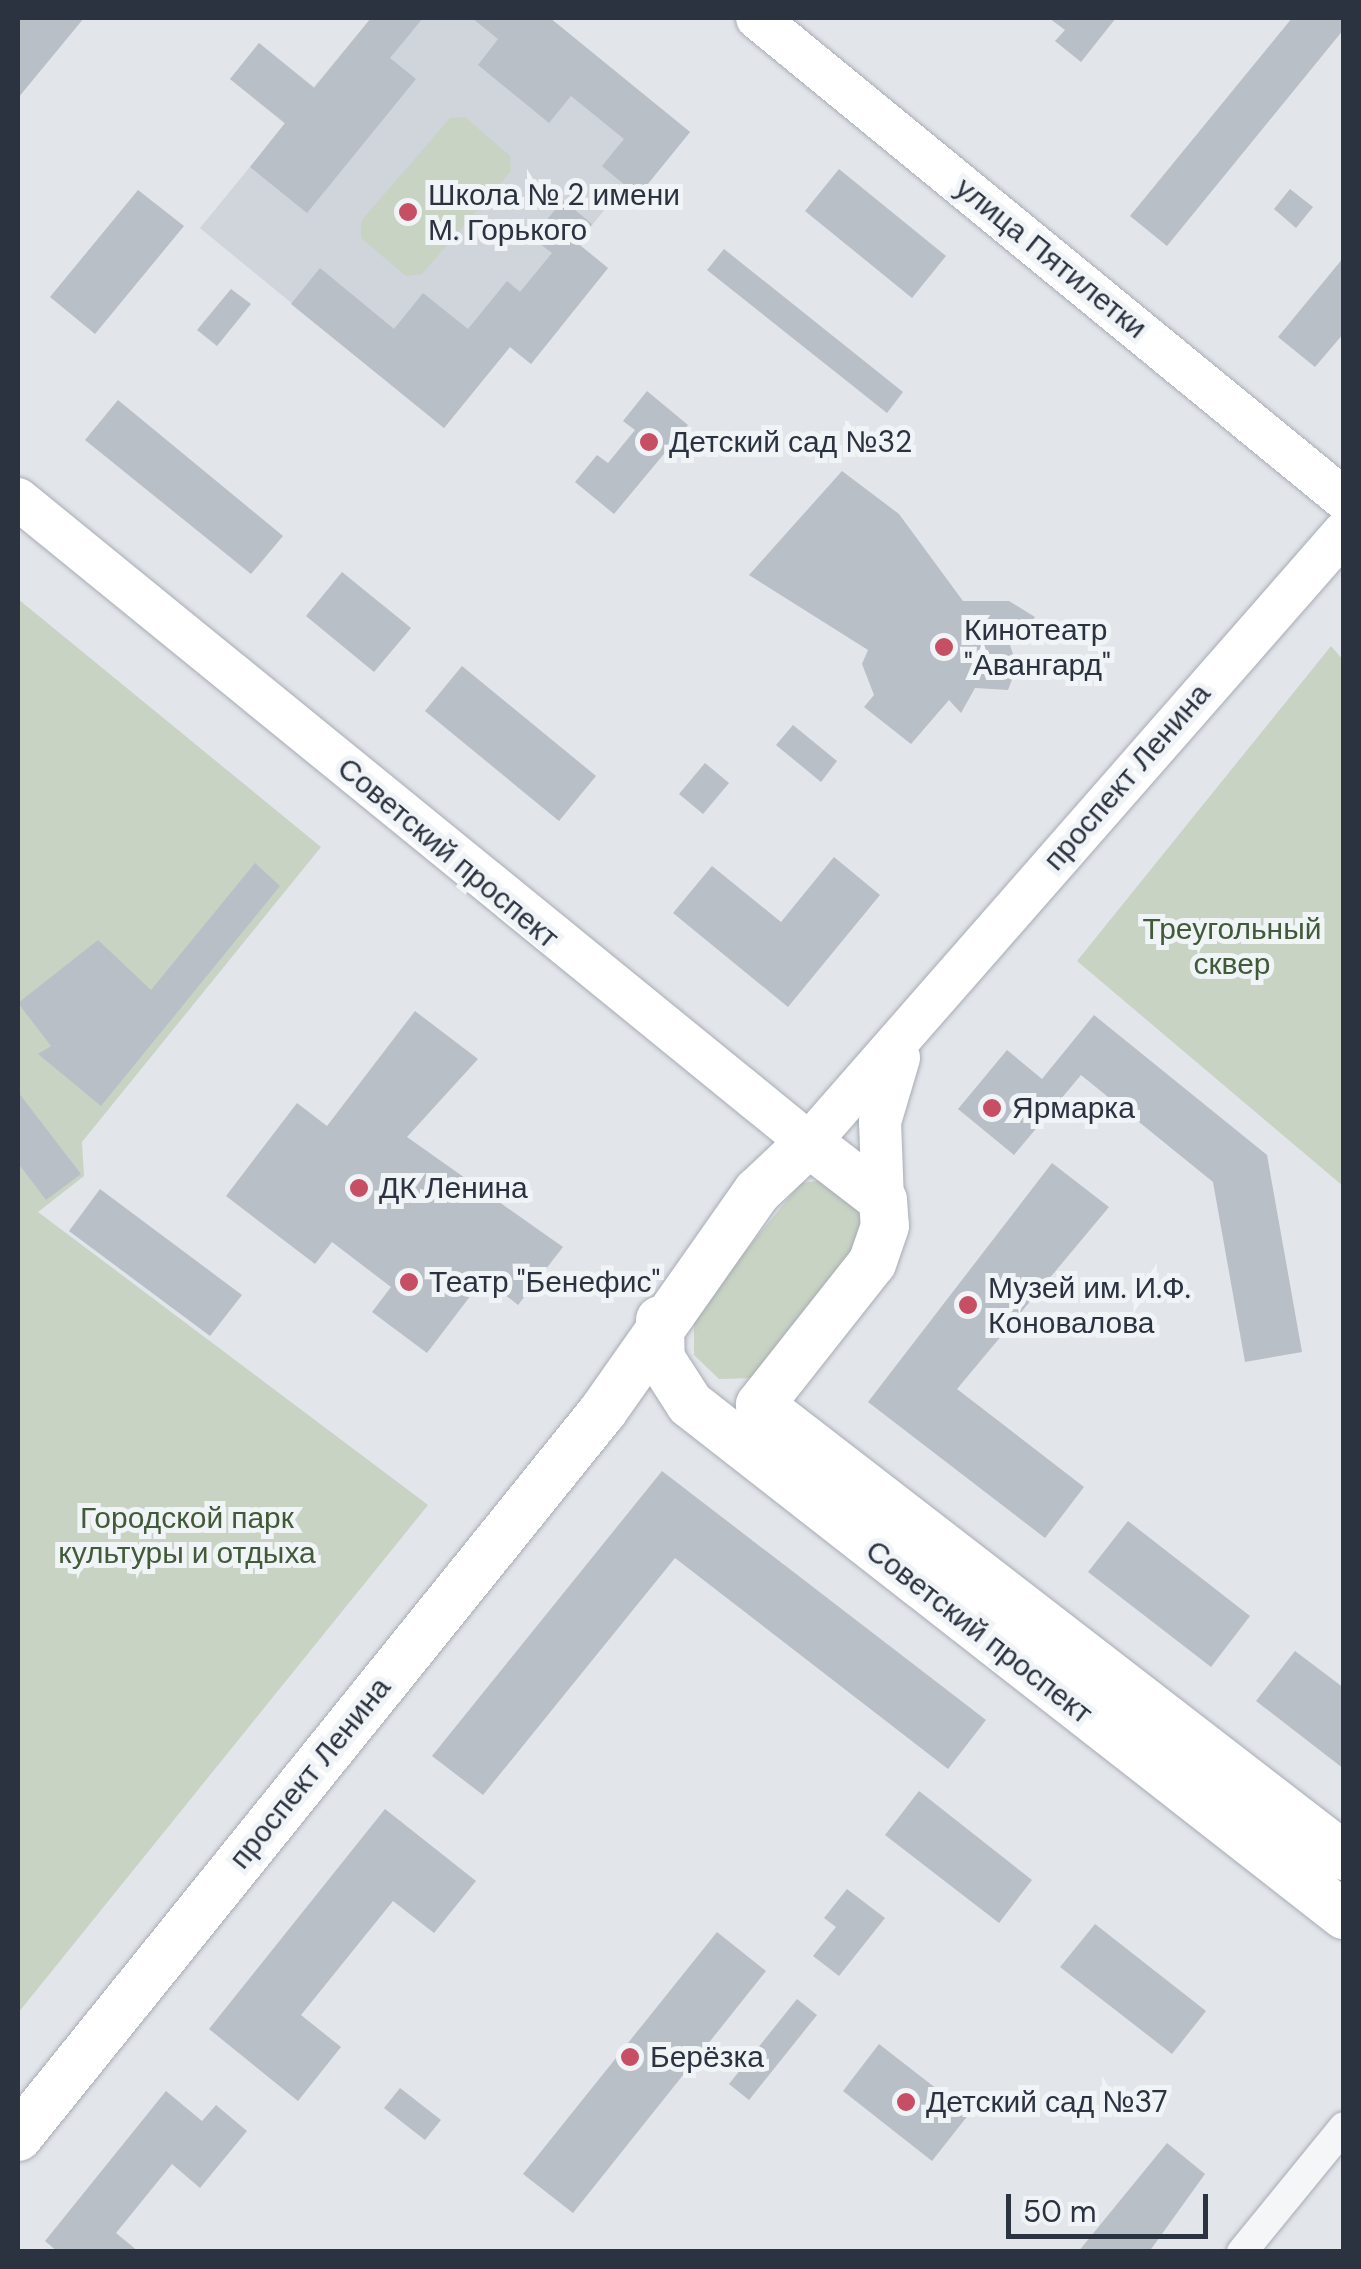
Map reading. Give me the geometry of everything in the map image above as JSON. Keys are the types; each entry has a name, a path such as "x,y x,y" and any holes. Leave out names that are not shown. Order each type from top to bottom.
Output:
{"main road":[{"name":"улица Пятилетки","path":"757,18 1344,499"},
{"name":"Советский проспект","path":"18,499 808,1143 884,1200"},
{"name":"проспект Ленина","path":"18,2136 603,1410 660,1320 757,1192 808,1143 914,1026 1344,532"},
{"name":"проспект Ленина","path":"760,1405 872,1263 884,1200 880,1122 914,1026"},
{"name":"Советский проспект","path":"660,1320 661,1359 690,1404 1344,1915"},
{"path":"603,1410 625,1400 760,1405"},
{"name":"Советский проспект","path":"760,1405 1344,1856"}],"street":[{"path":"1242,2252 1344,2127"}],"shaded area":[{"name":"Школа № 2 имени М. Горького","path":"371,18 550,18 690,132 638,196 624,185 578,243 608,268 531,364 510,347 444,428 200,228 285,124 230,79 259,43 314,87"}],"green space":[{"path":"465,117 510,156 511,171 422,274 406,276 361,238 361,221 450,118"},
{"name":"Городской парк культуры и отдыха","path":"18,599 321,847 82,1142 84,1176 38,1212 428,1505 18,2013"},
{"name":"Треугольный сквер","path":"1331,646 1344,661 1343,1186 1077,961"},
{"path":"826,1180 855,1192 870,1232 756,1378 719,1379 694,1355 694,1314 801,1183"}],"building":[{"path":"18,18 84,18 18,98"},
{"path":"371,18 423,18 390,58 416,79 307,213 250,167 285,123 230,79 259,43 314,88"},
{"path":"472,18 550,18 690,132 638,196 602,166 624,139 571,96 549,123 478,65 498,39"},
{"path":"1049,18 1116,18 1081,62 1055,41 1065,30"},
{"path":"1292,18 1344,18 1344,29 1167,246 1130,216"},
{"path":"839,169 946,256 912,298 805,211"},
{"path":"1290,189 1313,207 1296,228 1274,209"},
{"path":"138,190 184,226 95,334 50,297"},
{"path":"563,200 592,224 577,243 608,268 531,364 510,347 444,428 291,304 320,268 394,329 423,293 468,329 507,281 520,292 552,253 532,238"},
{"path":"724,249 903,392 887,413 707,270"},
{"path":"1344,257 1344,333 1315,367 1278,337"},
{"path":"231,289 251,304 217,346 197,330"},
{"name":"Детский сад №32","path":"647,391 688,425 614,514 575,482 597,455 608,463 635,430 623,421"},
{"path":"118,400 283,536 251,574 85,440"},
{"path":"842,471 899,514 963,601 1009,601 1035,617 1010,645 1017,666 1008,690 975,688 961,713 949,700 911,744 864,707 874,695 862,664 868,650 749,575"},
{"path":"342,572 411,628 374,672 306,616"},
{"path":"462,666 596,776 559,821 425,711"},
{"path":"793,725 837,761 821,782 776,745"},
{"path":"705,763 729,783 703,814 679,794"},
{"path":"834,857 880,895 788,1007 673,913 712,866 781,922"},
{"path":"255,863 280,886 101,1106 38,1054 51,1046 18,1003 98,940 151,990"},
{"name":"ДК Ленина","path":"415,1011 478,1059 407,1137 563,1247 518,1305 484,1278 427,1353 372,1312 391,1287 332,1242 315,1264 226,1196 297,1103 327,1126"},
{"path":"1094,1015 1267,1155 1302,1352 1245,1362 1213,1182 1081,1075 1014,1155 958,1109 1007,1050 1042,1079"},
{"path":"18,1092 81,1174 46,1200 18,1163"},
{"path":"1052,1163 1109,1207 957,1389 1084,1487 1045,1538 868,1402"},
{"path":"100,1189 242,1295 210,1336 69,1231"},
{"path":"662,1471 986,1720 948,1769 675,1558 483,1795 432,1756"},
{"path":"1128,1521 1250,1616 1211,1667 1088,1572"},
{"path":"1295,1651 1344,1688 1344,1769 1256,1701"},
{"path":"919,1791 1032,1880 999,1923 885,1835"},
{"path":"385,1809 476,1881 434,1933 393,1901 301,2015 341,2047 298,2101 209,2029"},
{"path":"847,1889 885,1918 839,1976 813,1956 836,1927 824,1918"},
{"path":"1095,1924 1206,2011 1172,2054 1060,1967"},
{"path":"717,1932 766,1971 573,2213 523,2174"},
{"path":"797,1999 817,2015 749,2100 729,2084"},
{"name":"Детский сад №37","path":"879,2044 969,2114 932,2161 843,2091"},
{"path":"400,2088 441,2120 425,2140 384,2108"},
{"path":"166,2091 202,2121 216,2105 247,2131 200,2188 172,2164 116,2233 139,2252 58,2252 45,2241"},
{"path":"1167,2143 1205,2174 1149,2252 1078,2252"}],"place":[{"name":"Школа № 2 имени М. Горького","path":"408,212"},
{"name":"Детский сад №32","path":"649,442"},
{"name":"Кинотеатр \"Авангард\"","path":"944,647"},
{"name":"Ярмарка","path":"992,1108"},
{"name":"ДК Ленина","path":"359,1188"},
{"name":"Театр \"Бенефис\"","path":"409,1282"},
{"name":"Музей им. И.Ф. Коновалова","path":"968,1305"},
{"name":"Берёзка","path":"630,2057"},
{"name":"Детский сад №37","path":"906,2102"}]}
